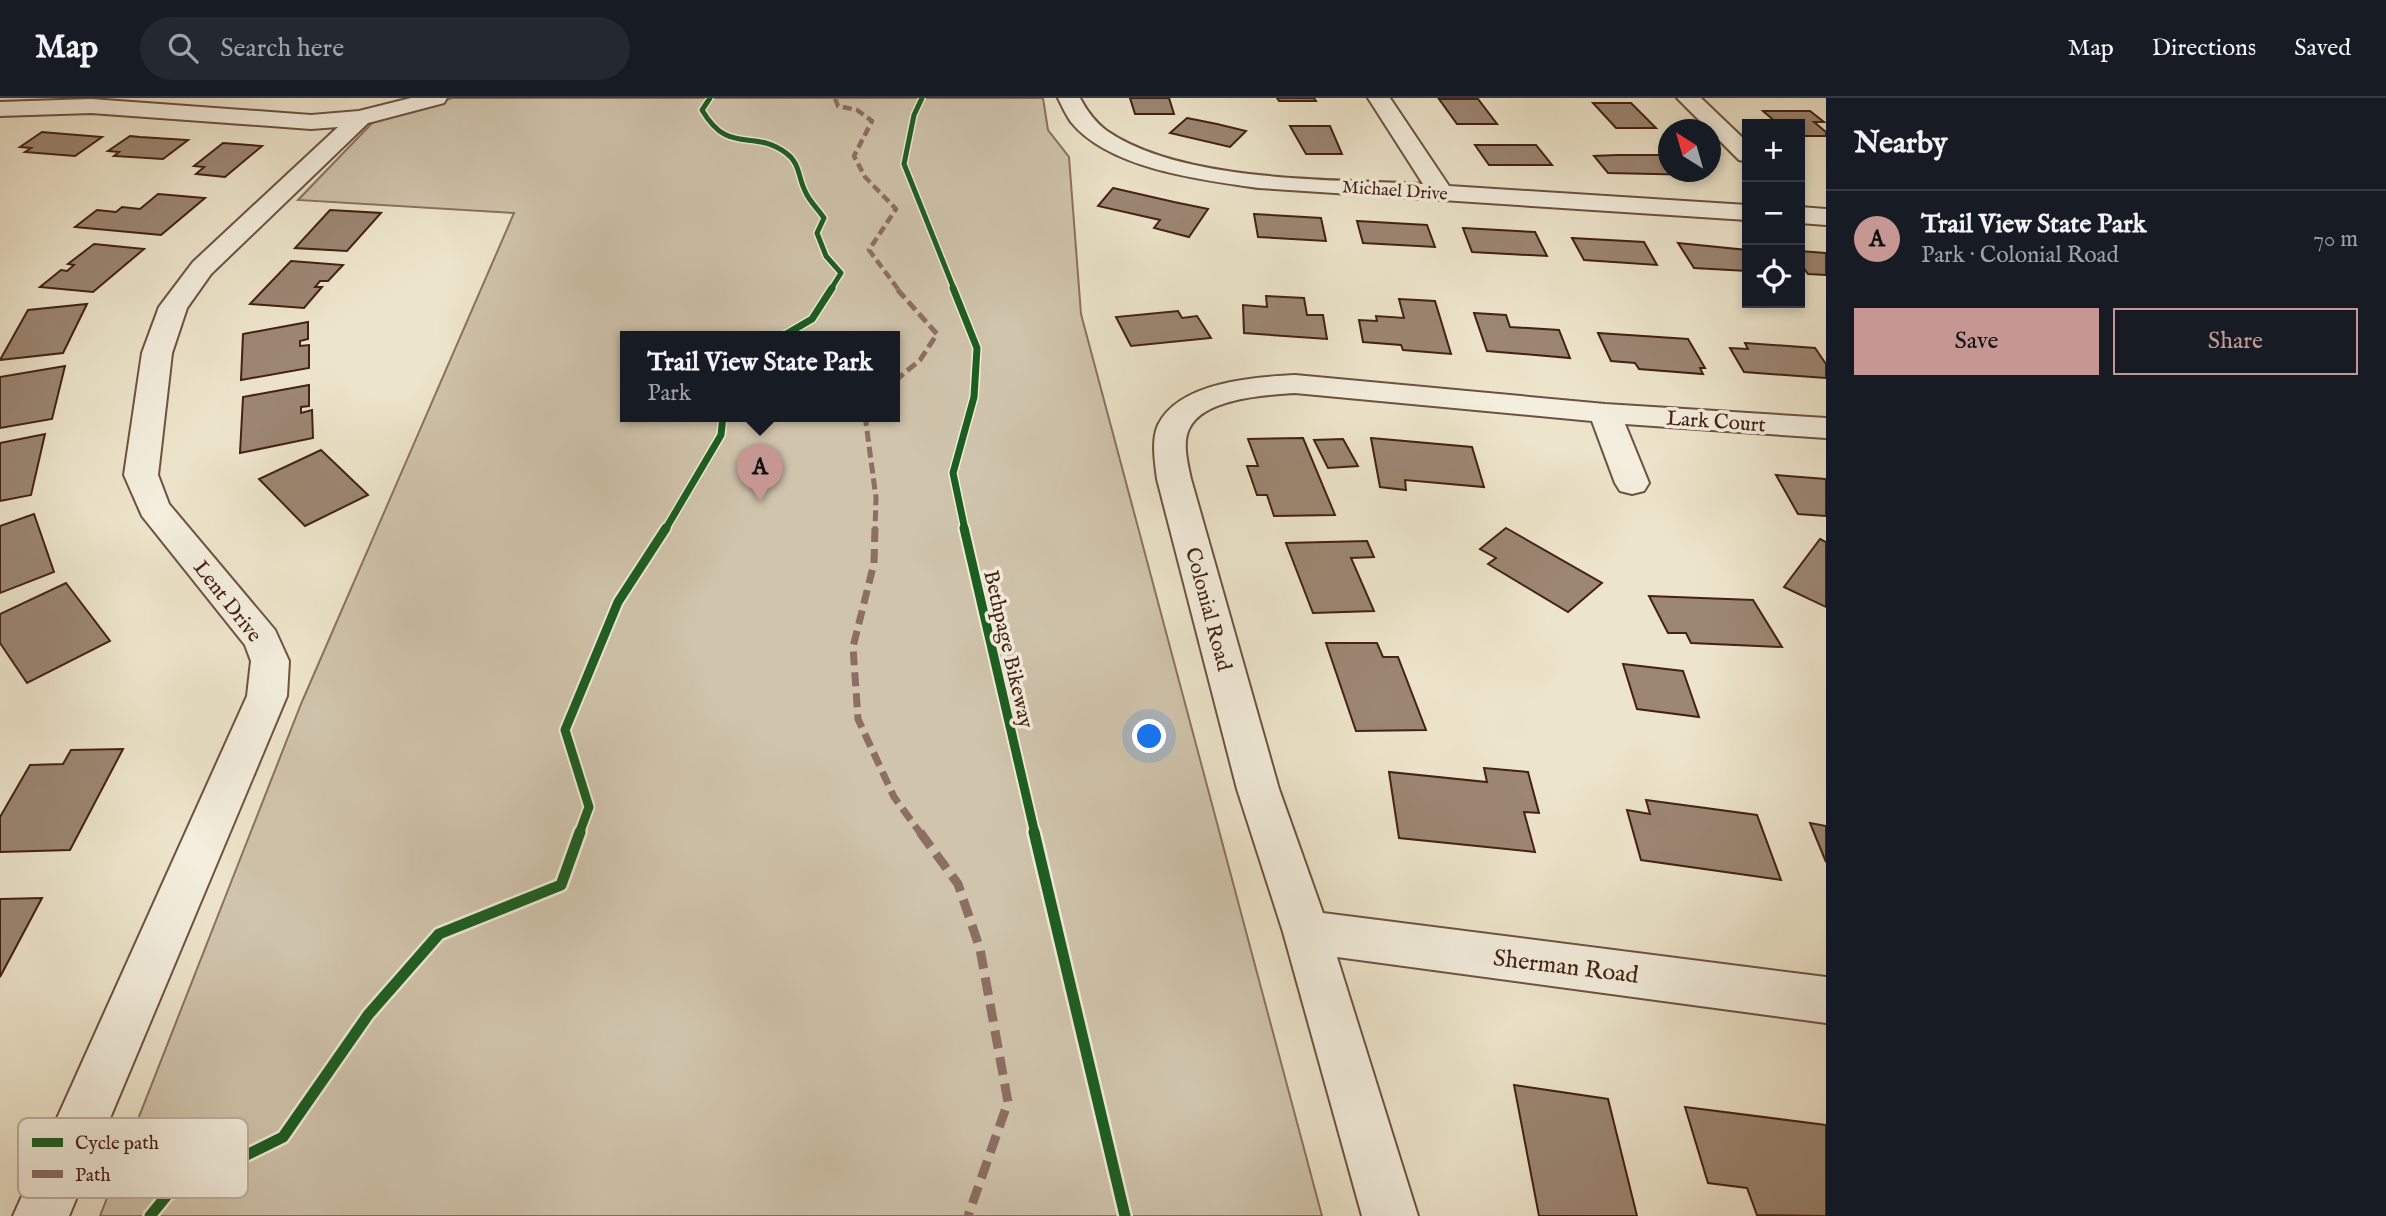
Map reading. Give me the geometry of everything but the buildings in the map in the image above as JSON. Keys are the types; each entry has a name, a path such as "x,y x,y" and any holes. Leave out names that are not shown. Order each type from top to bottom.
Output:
{"street":[{"path":"0,109 92,106 311,122 360,118 436,98"},
{"name":"Michael Drive","path":"1069,98 1079,117 1097,134 1133,153 1186,171 1259,181 1742,213"},
{"path":"1379,98 1441,193"},
{"path":"1688,98 1742,150"},
{"name":"Lent Drive","path":"84,1118 267,695 270,661 262,640 154,508 141,475 158,353 173,307 202,268 360,118"},
{"name":"Colonial Road","path":"1390,1216 1306,932 1258,789 1174,479 1170,452 1173,426 1195,405 1242,387 1295,384 1605,413"},
{"path":"1605,413 1632,483"},
{"name":"Lark Court","path":"1605,413 1826,428"},
{"name":"Sherman Road","path":"1306,932 1826,1000"},
{"name":"Lent Drive","path":"41,1216 49,1198"}],"shaded area":[{"path":"453,98 1043,98 1048,130 1069,157 1081,314 1322,1216 100,1216 107,1198 248,1198 248,1118 138,1118 301,704 514,213 298,200 377,118"}],"marked path":[{"path":"835,98 838,106 857,110 872,121 854,156 865,177 896,209 869,250 884,274 937,334 920,360 900,377"},
{"path":"867,422 876,498 874,563 853,647 858,719 894,797 958,884 980,949 1008,1102 968,1216"}],"cycle path":[{"path":"710,98 702,110 720,133 729,138 772,145 795,161 805,192 824,218 817,233 826,256 841,273 812,319 792,331"},
{"name":"Bethpage Bikeway","path":"922,98 914,115 904,164 977,348 974,397 953,473 977,589 1125,1216"},
{"path":"248,1154 283,1137 368,1015 439,934 561,885 589,807 565,730 618,602 661,537 721,435 722,422"},
{"path":"150,1216 165,1198"}],"place":[{"name":"Trail View State Park","path":"760,502"}]}
